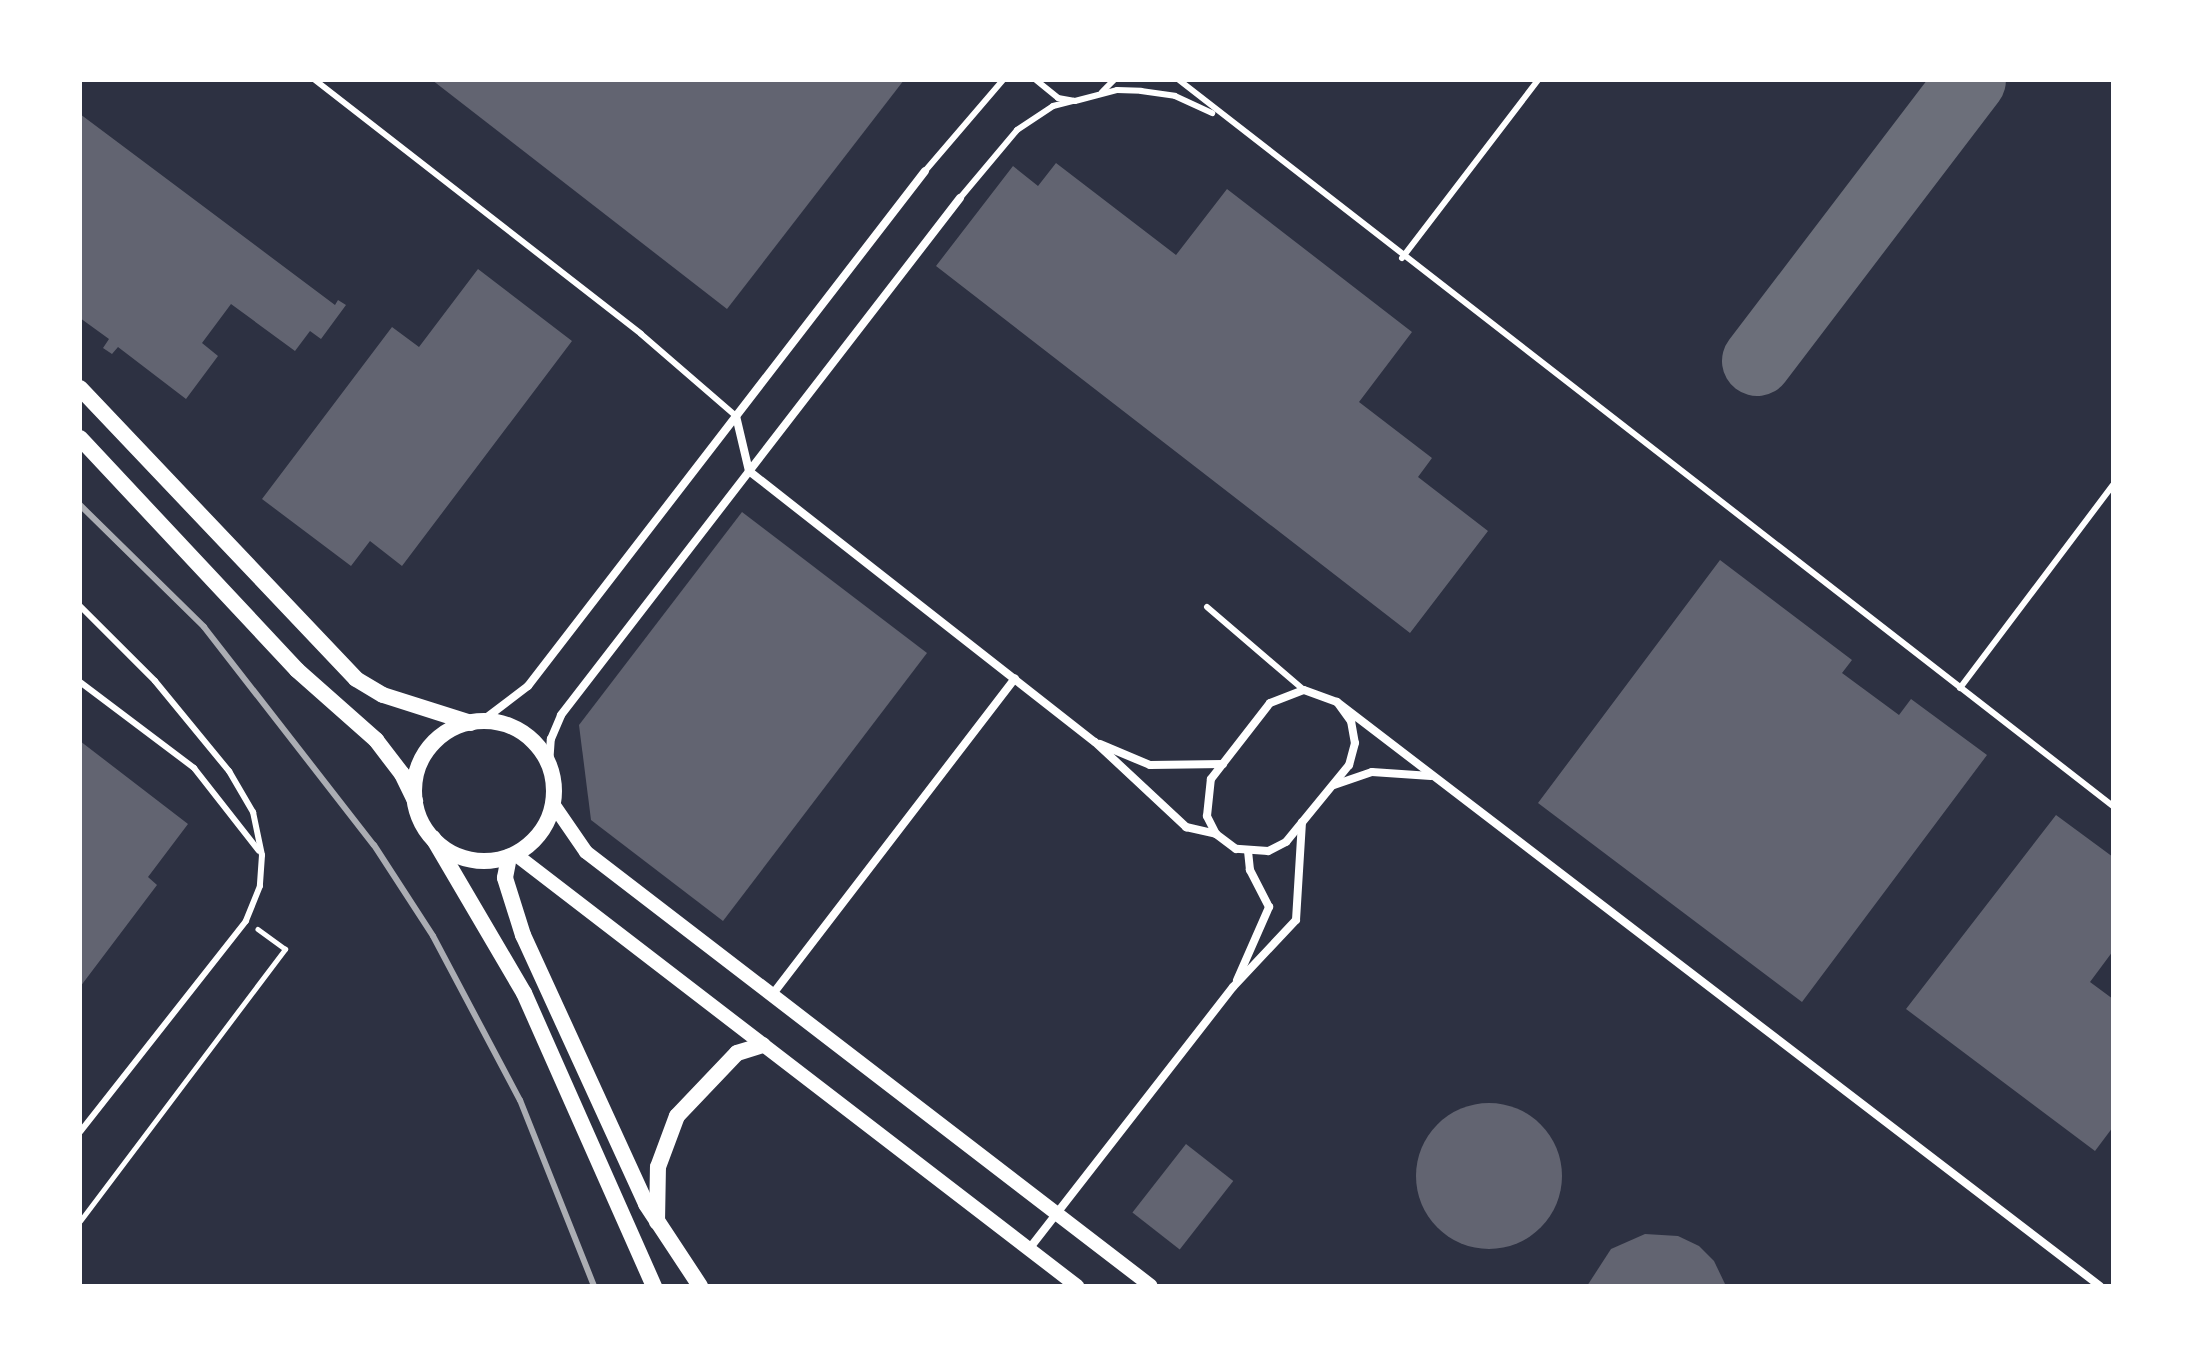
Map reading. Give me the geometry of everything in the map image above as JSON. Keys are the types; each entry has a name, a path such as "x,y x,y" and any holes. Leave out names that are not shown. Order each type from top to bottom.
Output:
{"main road":[{"path":"80,388 356,679 383,695 522,733 549,765 553,804 536,838 512,855 472,860 433,838"},
{"path":"80,438 297,670 376,740 402,774 433,838 524,993 654,1286"},
{"path":"415,801 416,775 426,753 447,732 477,722"},
{"path":"512,855 505,878 523,935 657,1224 700,1286"},
{"path":"657,1224 658,1167 677,1116 737,1053 763,1045"}],"street":[{"path":"477,722 528,686 925,171"},
{"path":"549,765 551,739 561,715 960,198"},
{"path":"736,416 749,471 1095,742 1186,827 1216,834 1248,852 1268,851 1286,842 1349,765 1355,743 1351,721 1337,702"},
{"path":"771,995 1015,678"},
{"path":"1216,834 1206,798 1223,764 1270,703 1304,690 1337,702 2100,1286"},
{"path":"1095,742 1150,765 1223,764"},
{"path":"1333,785 1372,772 1431,776"},
{"path":"553,804 586,852 1151,1286"},
{"path":"1029,1249 1233,987 1296,920 1302,822"},
{"path":"1233,987 1269,907 1250,870 1248,852"},
{"path":"512,855 1077,1286"}],"lane":[{"path":"315,80 641,334 736,416"},
{"path":"925,171 1003,80"},
{"path":"1036,80 1058,98 1075,101"},
{"path":"1096,96 1114,80"},
{"path":"1179,80 1219,116 2113,806"},
{"path":"1402,258 1538,80"},
{"path":"960,198 1017,130 1053,106 1117,90 1175,96 1219,116"},
{"path":"1960,688 2113,485"},
{"path":"80,606 155,681 229,771 253,812 262,855 260,886 246,921 80,1132"},
{"path":"1207,607 1304,690"},
{"path":"80,682 194,768 262,855"}],"path":[{"path":"80,1221 285,949 246,921"}],"building":[{"path":"432,80 904,80 727,309"},
{"path":"80,114 335,305 338,300 346,305 321,339 310,331 295,351 231,304 202,343 218,356 186,399 118,347 112,354 103,348 109,339 80,318"},
{"path":"1056,163 1176,255 1227,189 1412,332 1359,402 1432,458 1418,477 1488,531 1410,633 936,266 1013,166 1038,186"},
{"path":"478,269 572,341 402,566 370,541 351,566 262,499 392,327 419,347"},
{"path":"742,512 927,653 723,921 591,820 579,725"},
{"path":"1720,560 1852,660 1842,673 1899,715 1911,699 1987,755 1802,1002 1538,803"},
{"path":"80,741 188,824 148,877 157,885 80,987"},
{"path":"2056,815 2113,857 2113,951 2090,982 2113,999 2113,1127 2095,1151 1906,1009"},
{"path":"1489,1103 1517,1109 1540,1125 1556,1148 1562,1176 1556,1204 1540,1227 1517,1243 1489,1249 1461,1243 1438,1227 1422,1204 1416,1176 1422,1148 1438,1125 1461,1109"},
{"path":"1186,1144 1233,1181 1180,1249 1132,1213"},
{"path":"1645,1234 1678,1236 1699,1246 1714,1261 1726,1286 1587,1286 1611,1249"}],"taxiway":[{"path":"1757,361 1971,80"}],"railway":[{"path":"80,505 204,627 374,845 433,936 520,1100 594,1286"}]}
